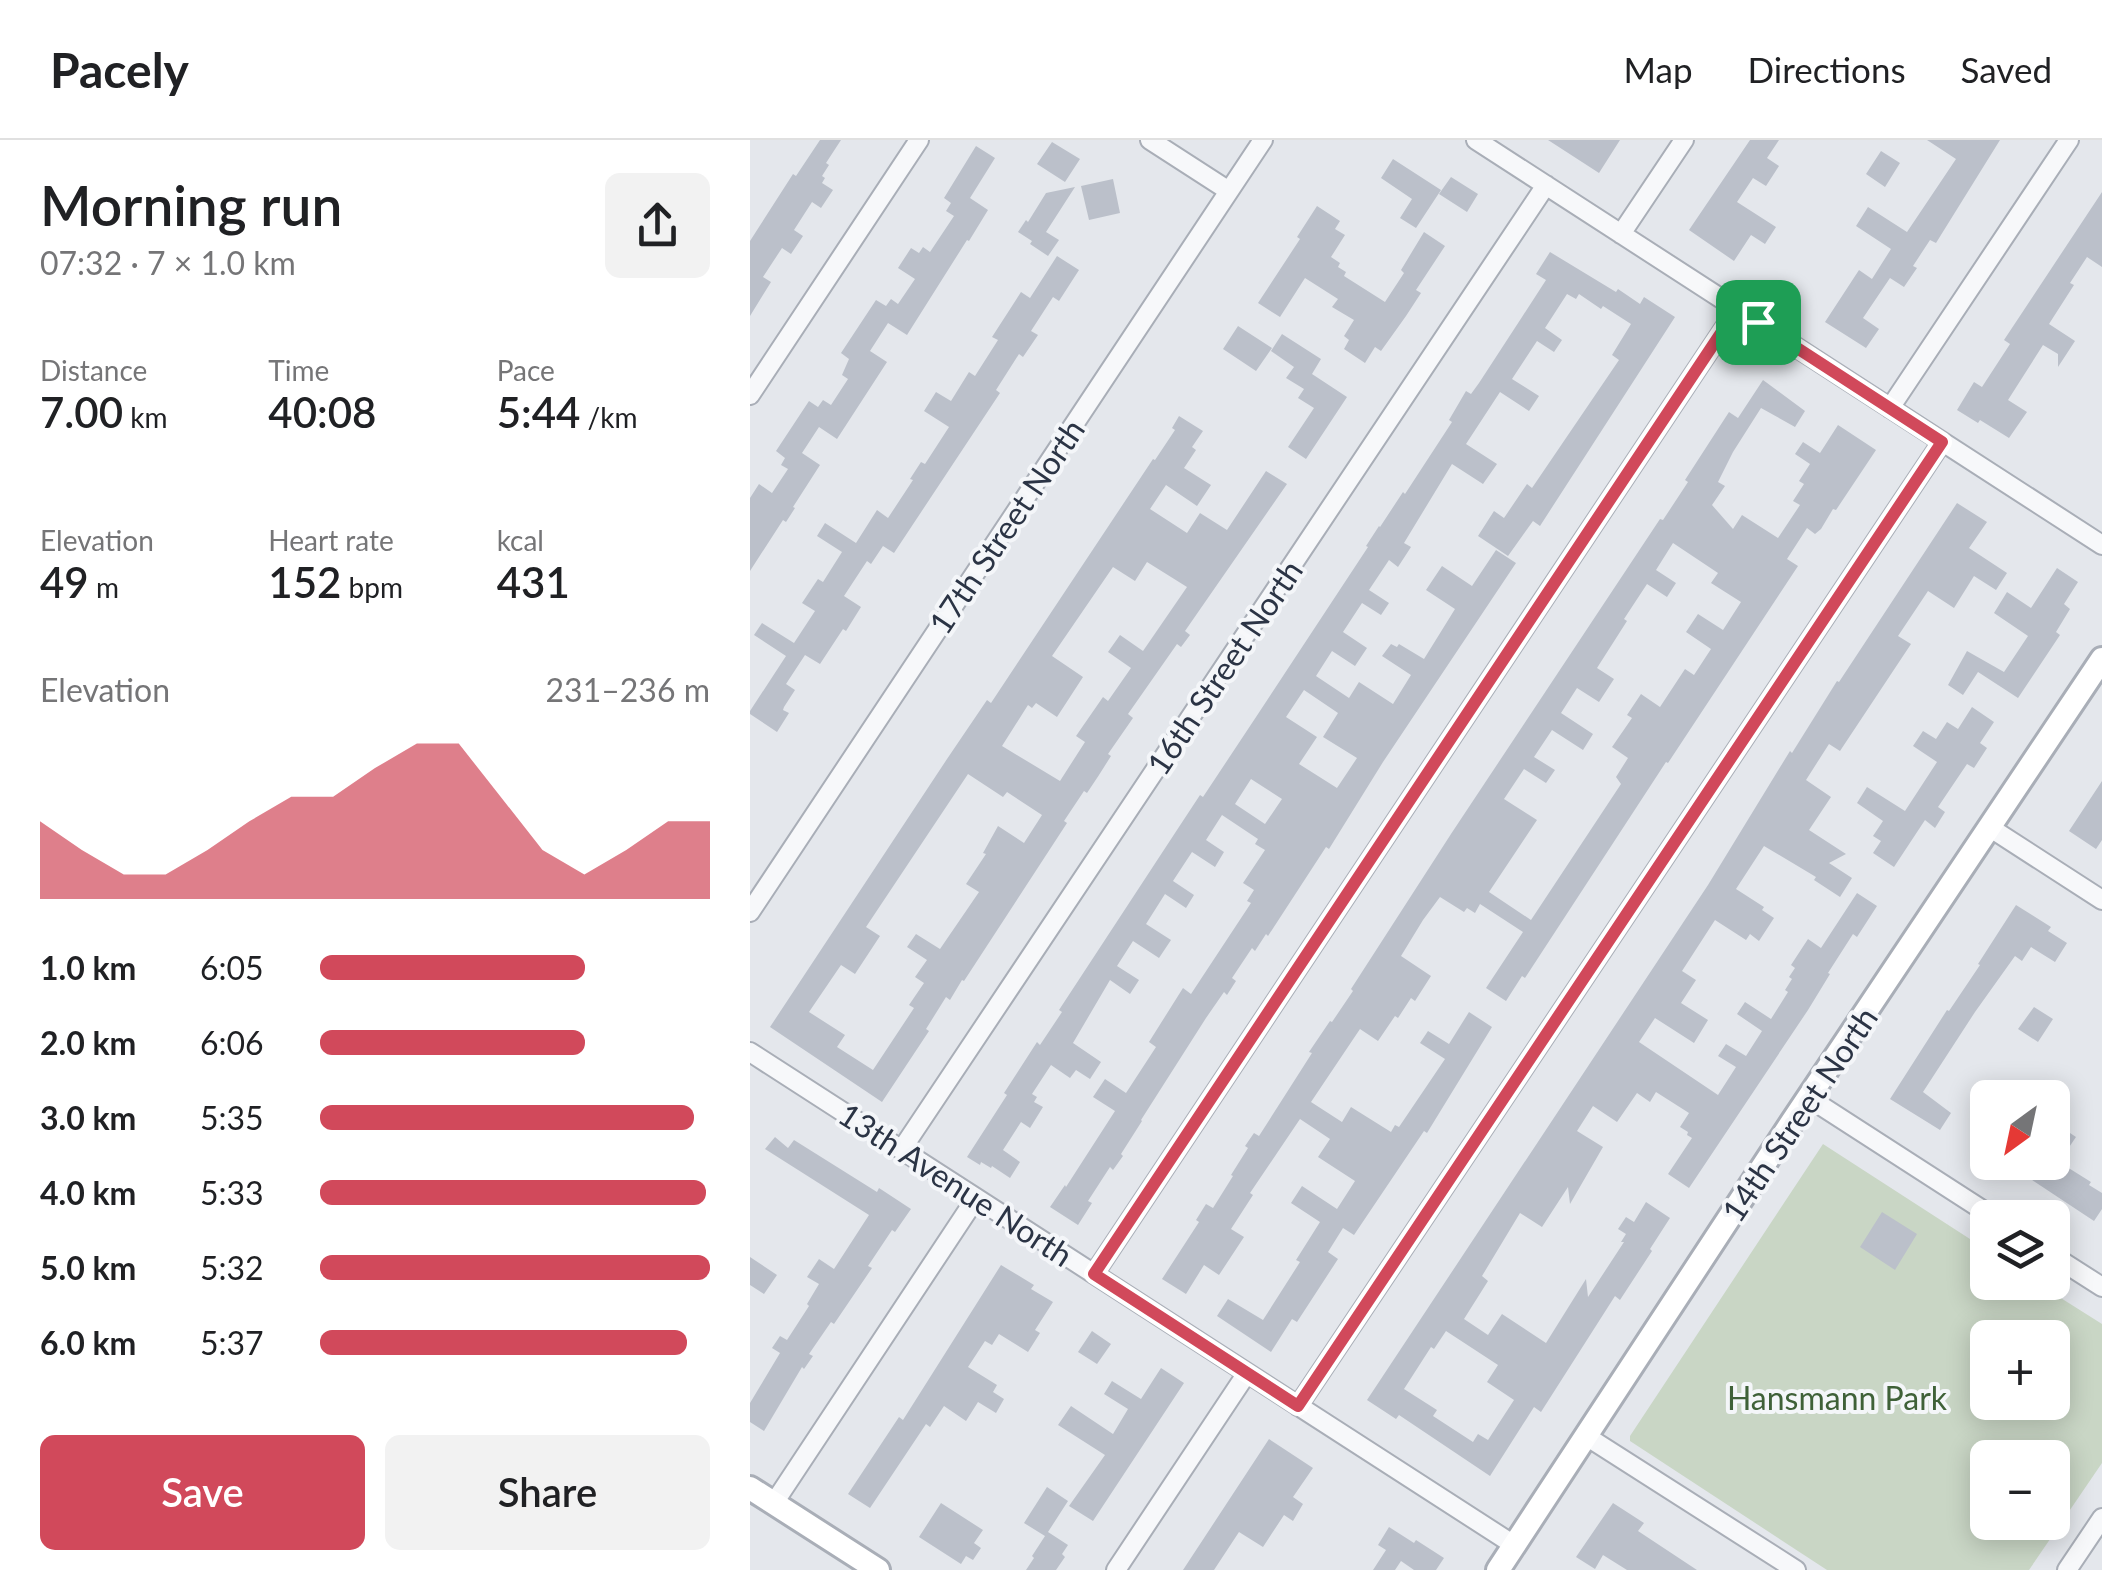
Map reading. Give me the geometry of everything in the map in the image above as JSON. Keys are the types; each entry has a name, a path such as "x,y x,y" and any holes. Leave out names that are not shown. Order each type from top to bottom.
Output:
{"street":[{"path":"750,394 920,140"},
{"path":"1150,140 1229,191"},
{"name":"17th Street North","path":"750,912 1263,140"},
{"path":"1476,140 2102,545"},
{"path":"1622,234 1684,140"},
{"path":"1890,408 2068,140"},
{"name":"16th Street North","path":"902,1149 1546,186"},
{"path":"1094,1274 1737,309"},
{"path":"1298,1406 1942,442"},
{"name":"14th Street North","path":"1498,1570 2102,659"},
{"path":"1989,827 2102,900"},
{"name":"13th Avenue North","path":"750,1052 1514,1545"},
{"path":"1809,1098 1970,1202"},
{"path":"774,1503 976,1198"},
{"path":"2070,1266 2102,1286"},
{"path":"1116,1570 1248,1373"},
{"path":"1586,1436 1790,1568"},
{"path":"750,1488 878,1570"},
{"path":"2067,1570 2102,1518"}],"green space":[{"name":"Hansmann Park","path":"1823,1144 1970,1239 1970,1300 2064,1300 2102,1324 2102,1463 2070,1510 2070,1440 1970,1440 1970,1540 2049,1540 2029,1570 1827,1570 1630,1441"}],"building":[{"path":"820,140 841,140 822,176 822,183 833,190 821,208 812,202 794,230 803,236 791,254 782,248 763,277 771,282 750,316 750,241"},
{"path":"1548,140 1620,140 1599,173"},
{"path":"1750,140 1779,140 1767,158 1779,166 1766,186 1753,178 1737,202 1776,227 1765,244 1751,235 1734,261 1689,230"},
{"path":"1927,140 2000,140 1936,243 1930,240 1913,266 1917,268 1904,287 1890,278 1863,318 1879,329 1866,348 1825,322 1859,270 1872,279 1891,249 1856,226 1868,207 1907,232 1956,159"},
{"path":"1052,142 1080,159 1065,182 1037,164"},
{"path":"976,146 995,158 970,198 988,210 907,335 888,323 870,351 887,362 837,439 819,427 802,453 820,465 786,522 783,520 750,571 750,498 759,484 772,493 788,469 781,465 785,458 776,451 809,401 818,407 823,400 831,405 848,379 842,375 849,359 841,353 876,300 886,306 891,299 898,304 915,279 898,268 911,248 919,253 923,247 930,252 954,216 946,211 951,203 944,198"},
{"path":"1881,151 1900,163 1885,187 1866,174"},
{"path":"1393,159 1441,190 1416,228 1400,218 1412,199 1381,178"},
{"path":"1451,177 1478,194 1467,212 1439,194"},
{"path":"1113,179 1120,213 1089,220 1081,186"},
{"path":"1075,187 1046,232 1059,240 1048,256 1018,232 1046,193"},
{"path":"2102,192 2102,267 2087,257 2049,324 2075,341 2058,367 2058,354 2043,345 2008,400 2027,412 2009,438 1957,410 1974,382 1982,387 2010,344 2004,340"},
{"path":"1317,206 1340,221 1335,229 1345,235 1331,257 1340,263 1338,267 1346,272 1344,276 1385,302 1424,232 1445,246 1416,290 1421,293 1406,316 1381,351 1375,347 1365,363 1344,349 1349,340 1344,336 1354,320 1332,307 1338,299 1305,278 1280,317 1258,303"},
{"path":"1550,252 1616,292 1618,289 1640,304 1644,297 1675,317 1540,526 1533,521 1508,556 1478,536 1494,511 1504,518 1527,484 1532,488 1619,360 1612,355 1631,324 1579,294 1576,299 1567,294 1545,328 1562,340 1554,352 1537,341 1512,379 1539,396 1529,411 1500,392 1466,444 1497,464 1483,484 1452,464 1404,543 1411,547 1398,567 1389,560 1369,590 1389,603 1381,615 1362,603 1343,632 1367,648 1355,666 1332,651 1316,676 1349,698 1359,682 1393,704 1411,675 1382,656 1391,644 1399,644 1424,659 1455,609 1426,590 1442,566 1472,586 1496,550 1516,563 1329,849 1326,847 1268,936 1255,951 1252,948 1232,978 1236,981 1206,1018 1141,1120 1123,1156 1113,1170 1110,1167 1088,1201 1092,1203 1078,1225 1050,1207 1115,1111 1093,1097 1105,1079 1126,1093 1156,1047 1149,1042 1183,988 1191,994 1251,903 1247,901 1254,890 1243,883 1265,850 1255,844 1258,839 1222,815 1206,840 1224,852 1215,867 1192,852 1173,881 1194,895 1186,908 1165,894 1146,924 1171,940 1159,958 1133,941 1117,966 1139,980 1130,994 1110,980 1073,1043 1101,1062 1090,1079 1076,1070 1070,1078 1051,1065 1032,1094 1037,1097 1034,1102 1043,1107 1030,1128 1021,1122 1003,1150 1020,1162 1010,1178 967,1157 1037,1042 1040,1045 1200,795 1203,797 1379,526 1452,422 1449,420 1466,391 1471,394 1479,383 1546,280 1536,274","holes":["1304,690 1338,713 1323,737 1357,758 1337,788 1299,764 1317,737 1286,717","1251,779 1282,799 1265,824 1235,804"]},
{"path":"1057,256 1079,270 1059,301 1053,297 1031,331 1038,335 1023,357 1019,354 996,390 1000,393 894,553 883,546 871,564 867,561 844,596 861,607 846,631 843,629 820,664 805,655 786,684 795,690 783,710 789,713 777,732 750,711 786,656 754,635 762,623 794,643 815,611 802,603 818,579 823,582 842,552 817,536 825,523 856,543 877,510 888,518 921,462 925,464 949,427 924,411 936,392 951,401 969,372 975,376 998,340 992,337 1021,292 1030,298"},
{"path":"1238,326 1272,348 1256,371 1223,349"},
{"path":"1282,334 1321,359 1312,374 1347,397 1306,459 1288,447 1314,408 1298,398 1304,389 1286,378 1294,367 1271,351"},
{"path":"1763,380 1805,411 1795,427 1761,408 1733,452 1718,482 1725,486 1712,505 1733,529 1742,515 1778,538 1800,505 1793,501 1810,464 1795,454 1803,442 1820,453 1838,425 1876,450 1821,529 1815,534 1807,528 1787,559 1798,566 1506,1001 1486,988 1523,932 1480,904 1475,913 1467,908 1464,912 1440,897 1423,920 1401,956 1431,976 1415,1001 1411,998 1378,1041 1360,1029 1311,1102 1342,1122 1351,1107 1391,1132 1395,1125 1399,1127 1445,1059 1420,1043 1428,1031 1449,1044 1469,1012 1492,1027 1427,1133 1424,1131 1354,1235 1343,1228 1328,1252 1338,1259 1297,1322 1292,1319 1271,1352 1217,1316 1228,1299 1263,1320 1320,1222 1291,1203 1302,1186 1337,1209 1355,1181 1318,1157 1330,1139 1300,1119 1250,1193 1253,1195 1231,1229 1244,1237 1219,1275 1204,1265 1186,1294 1162,1279 1199,1222 1196,1220 1206,1204 1213,1208 1248,1148 1245,1146 1254,1133 1259,1136 1312,1053 1309,1052 1688,482 1685,480 1729,412 1738,418","holes":["1673,543 1718,573 1711,583 1741,602 1723,630 1698,614 1686,632 1711,649 1694,675 1685,669 1660,707 1641,694 1627,715 1632,718 1612,747 1628,758 1616,777 1621,784 1531,920 1489,892 1537,820 1504,799 1524,769 1546,783 1555,770 1534,757 1552,730 1583,750 1593,734 1561,713 1577,688 1599,702 1614,679 1597,668 1627,621 1624,619 1647,584 1667,597 1676,583 1656,570"]},
{"path":"1179,416 1203,431 1184,468 1211,485 1197,506 1166,485 1150,509 1187,533 1200,513 1227,530 1266,471 1287,484 1185,631 1190,635 1181,647 1177,644 1128,714 1133,718 1108,754 1111,756 1099,775 1064,821 1067,823 964,981 950,1000 946,997 926,1029 929,1031 882,1102 770,1027 987,700 991,703 1155,460 1175,430 1172,428","holes":["1147,562 1187,587 1143,651 1120,635 1108,652 1131,668 1108,701 1103,697 1076,736 1085,742 1060,781 1002,746 1028,705 1032,708 1036,703 1057,717 1083,677 1052,656 1113,567 1135,581","968,774 1003,797 1007,792 1042,815 1024,843 998,826 983,853 986,854 966,884 979,892 940,949 916,934 907,947 927,960 915,977 924,983 909,1005 914,1008 873,1070 837,1047 845,1035 809,1012 841,965 855,974 880,936 866,927"]},
{"path":"1957,503 1987,522 1969,548 2007,573 1996,590 1974,576 1954,608 1928,591 1898,636 1911,644 1840,751 1829,744 1806,780 1831,797 1809,830 1846,854 1829,863 1852,878 1840,897 1814,880 1816,877 1764,846 1736,889 1774,918 1759,941 1750,934 1746,940 1715,920 1682,971 1696,980 1681,1003 1708,1020 1694,1043 1655,1018 1639,1042 1718,1095 1736,1067 1718,1056 1726,1044 1746,1056 1762,1031 1737,1014 1745,1002 1771,1019 1788,992 1785,990 1795,968 1791,965 1808,939 1821,948 1857,893 1877,906 1857,937 1853,934 1808,1010 1689,1188 1668,1174 1692,1138 1680,1127 1689,1113 1656,1092 1650,1102 1637,1093 1617,1122 1593,1106 1577,1131 1603,1147 1570,1204 1568,1187 1542,1227 1520,1213 1482,1276 1488,1281 1464,1319 1488,1335 1502,1314 1546,1343 1586,1279 1588,1297 1624,1242 1626,1234 1618,1229 1626,1217 1634,1222 1646,1202 1670,1218 1620,1300 1615,1296 1541,1412 1534,1407 1490,1476 1399,1415 1396,1419 1367,1400 1708,885 1790,751","holes":["1446,1331 1498,1365 1487,1382 1514,1400 1488,1440 1478,1434 1473,1442 1433,1416 1437,1410 1404,1389"]},
{"path":"2057,568 2078,582 2064,604 2070,609 2056,632 2060,635 2018,698 1978,672 1963,695 1948,685 1967,651 2004,672 2028,636 1994,613 2007,592 2031,608"},
{"path":"1972,707 1994,722 1980,743 1987,748 1974,768 1967,764 1938,807 1945,812 1935,828 1925,820 1894,867 1873,853 1881,841 1873,836 1883,821 1857,803 1867,787 1905,811 1937,762 1913,746 1923,731 1936,739 1947,722 1958,729"},
{"path":"2102,781 2102,840 2096,849 2069,831"},
{"path":"2016,905 2051,927 2048,931 2067,943 2055,962 2031,947 2022,961 2015,956 1975,1012 1923,1092 1951,1113 1940,1130 1890,1099"},
{"path":"2034,1007 2053,1019 2038,1042 2018,1029"},
{"path":"775,1137 788,1148 794,1140 911,1209 895,1232 892,1230 868,1266 872,1268 809,1354 813,1356 802,1367 764,1431 750,1422 750,1403 780,1353 772,1348 780,1336 787,1340 809,1306 819,1284 807,1277 819,1259 834,1269 869,1215 765,1149"},
{"path":"2070,1169 2102,1193 2102,1209 2094,1221 2070,1205 2070,1200 2062,1200 2032,1180 2070,1180"},
{"path":"1882,1212 1917,1234 1895,1270 1860,1247"},
{"path":"750,1257 777,1275 764,1294 750,1285"},
{"path":"1001,1265 1053,1302 1035,1330 1040,1333 1028,1352 999,1334 992,1345 985,1341 968,1367 997,1385 993,1392 1004,1399 996,1413 978,1402 966,1421 944,1406 930,1427 926,1424 870,1508 848,1494 899,1417 903,1420"},
{"path":"1092,1331 1111,1344 1097,1364 1078,1352"},
{"path":"1161,1368 1184,1383 1093,1521 1069,1506 1105,1455 1058,1425 1071,1406 1113,1434 1128,1409 1104,1394 1112,1381 1141,1399"},
{"path":"1269,1439 1313,1468 1293,1497 1303,1504 1293,1521 1284,1515 1263,1547 1239,1532 1214,1570 1183,1570"},
{"path":"1047,1487 1068,1501 1048,1532 1068,1545 1062,1554 1065,1557 1056,1570 1026,1570 1045,1536 1024,1523"},
{"path":"941,1503 983,1530 974,1543 981,1548 973,1560 966,1556 961,1564 919,1537"},
{"path":"1613,1503 1644,1523 1638,1531 1697,1570 1627,1570 1603,1555 1595,1569 1576,1557"},
{"path":"1389,1527 1444,1558 1436,1570 1414,1570 1401,1561 1395,1570 1373,1570 1386,1550 1378,1545"}],"route":[{"path":"1737,309 1758,322 1942,442 1298,1406 1094,1274 1737,309"}]}
